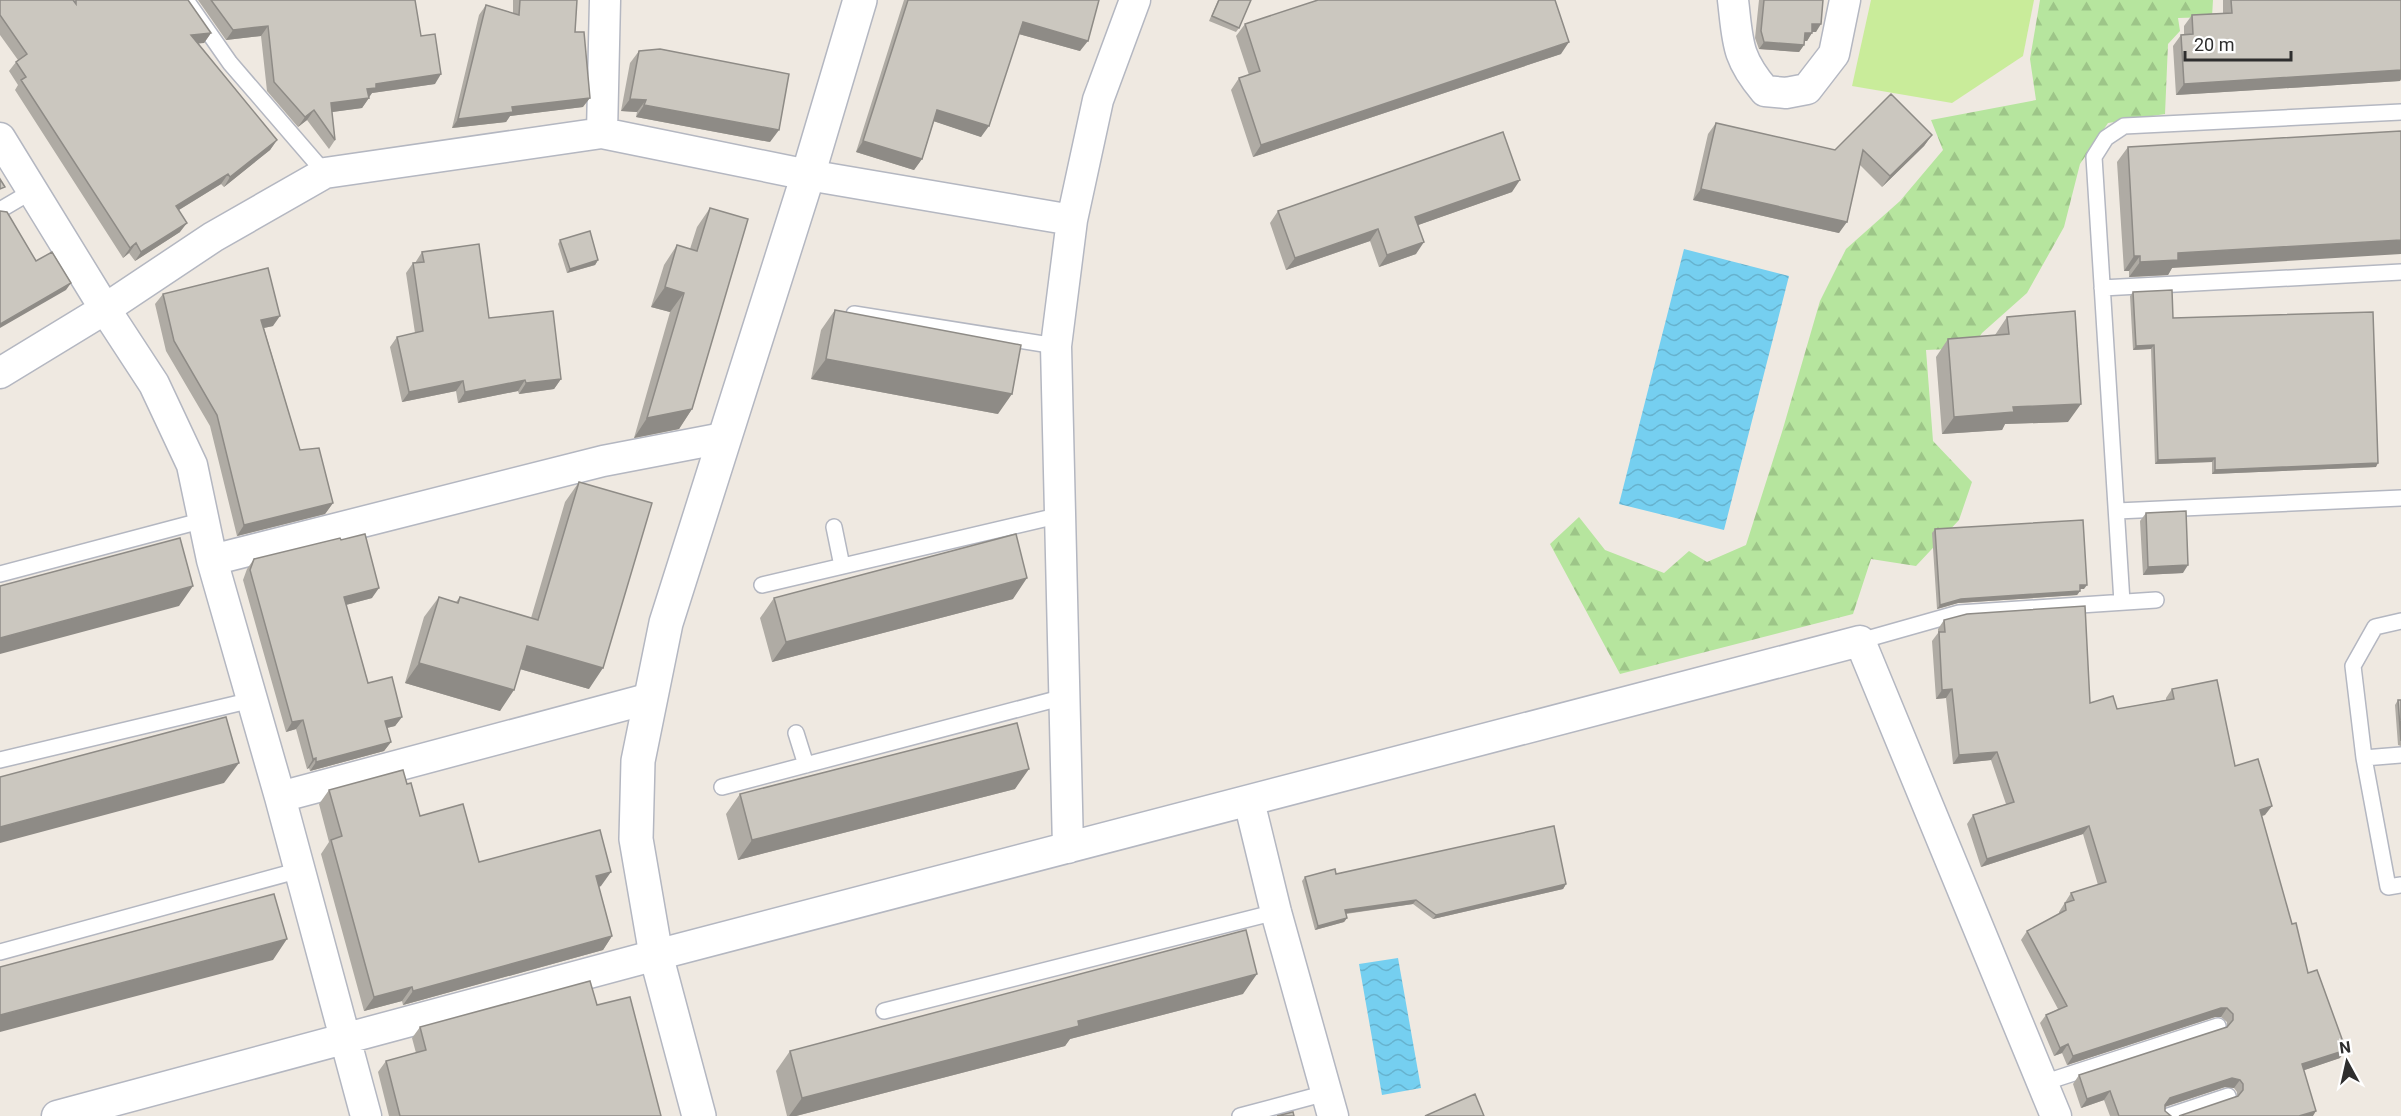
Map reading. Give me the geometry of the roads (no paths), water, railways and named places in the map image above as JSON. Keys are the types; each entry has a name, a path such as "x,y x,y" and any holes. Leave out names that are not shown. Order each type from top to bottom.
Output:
{"street":[{"path":"602,133 605,0"},
{"path":"699,1116 656,955 636,839 638,760 666,622 808,175 860,0"},
{"path":"1068,848 1056,346 1072,220 1098,100 1135,0"},
{"path":"1733,0 1739,51 1748,71 1765,91 1786,93 1807,89 1834,54 1845,0"},
{"path":"0,373 105,309 213,237 325,173 602,133 808,175 1072,220"},
{"path":"0,138 154,384 192,465 212,560 280,797 366,1116"},
{"path":"212,560 603,461 723,438"},
{"path":"57,1116 656,955 1860,641 2056,1116"},
{"path":"280,797 651,698"},
{"path":"1249,801 1276,912 1330,1104"}],"lane":[{"path":"186,0 230,63 325,173"},
{"path":"2122,602 2094,157 2106,138 2124,126 2401,112"},
{"path":"0,210 34,190"},
{"path":"2102,288 2401,272"},
{"path":"846,313 1056,346"},
{"path":"2117,511 2401,498"},
{"path":"762,585 1061,515"},
{"path":"0,574 204,520"},
{"path":"834,527 842,566"},
{"path":"1860,641 1959,614 2156,600"},
{"path":"2401,621 2375,627 2353,666 2364,758 2388,886 2401,885"},
{"path":"722,787 1065,697"},
{"path":"0,760 252,700"},
{"path":"796,733 806,765"},
{"path":"2364,758 2401,755"},
{"path":"0,952 300,870"},
{"path":"884,1011 1276,912"},
{"path":"2043,1083 2218,1026"},
{"path":"2168,1116 2228,1096"},
{"path":"1240,1116 1330,1104"}],"water":[{"path":"1684,249 1789,276 1724,530 1619,504"},
{"path":"1398,958 1421,1088 1382,1095 1359,964"}]}
